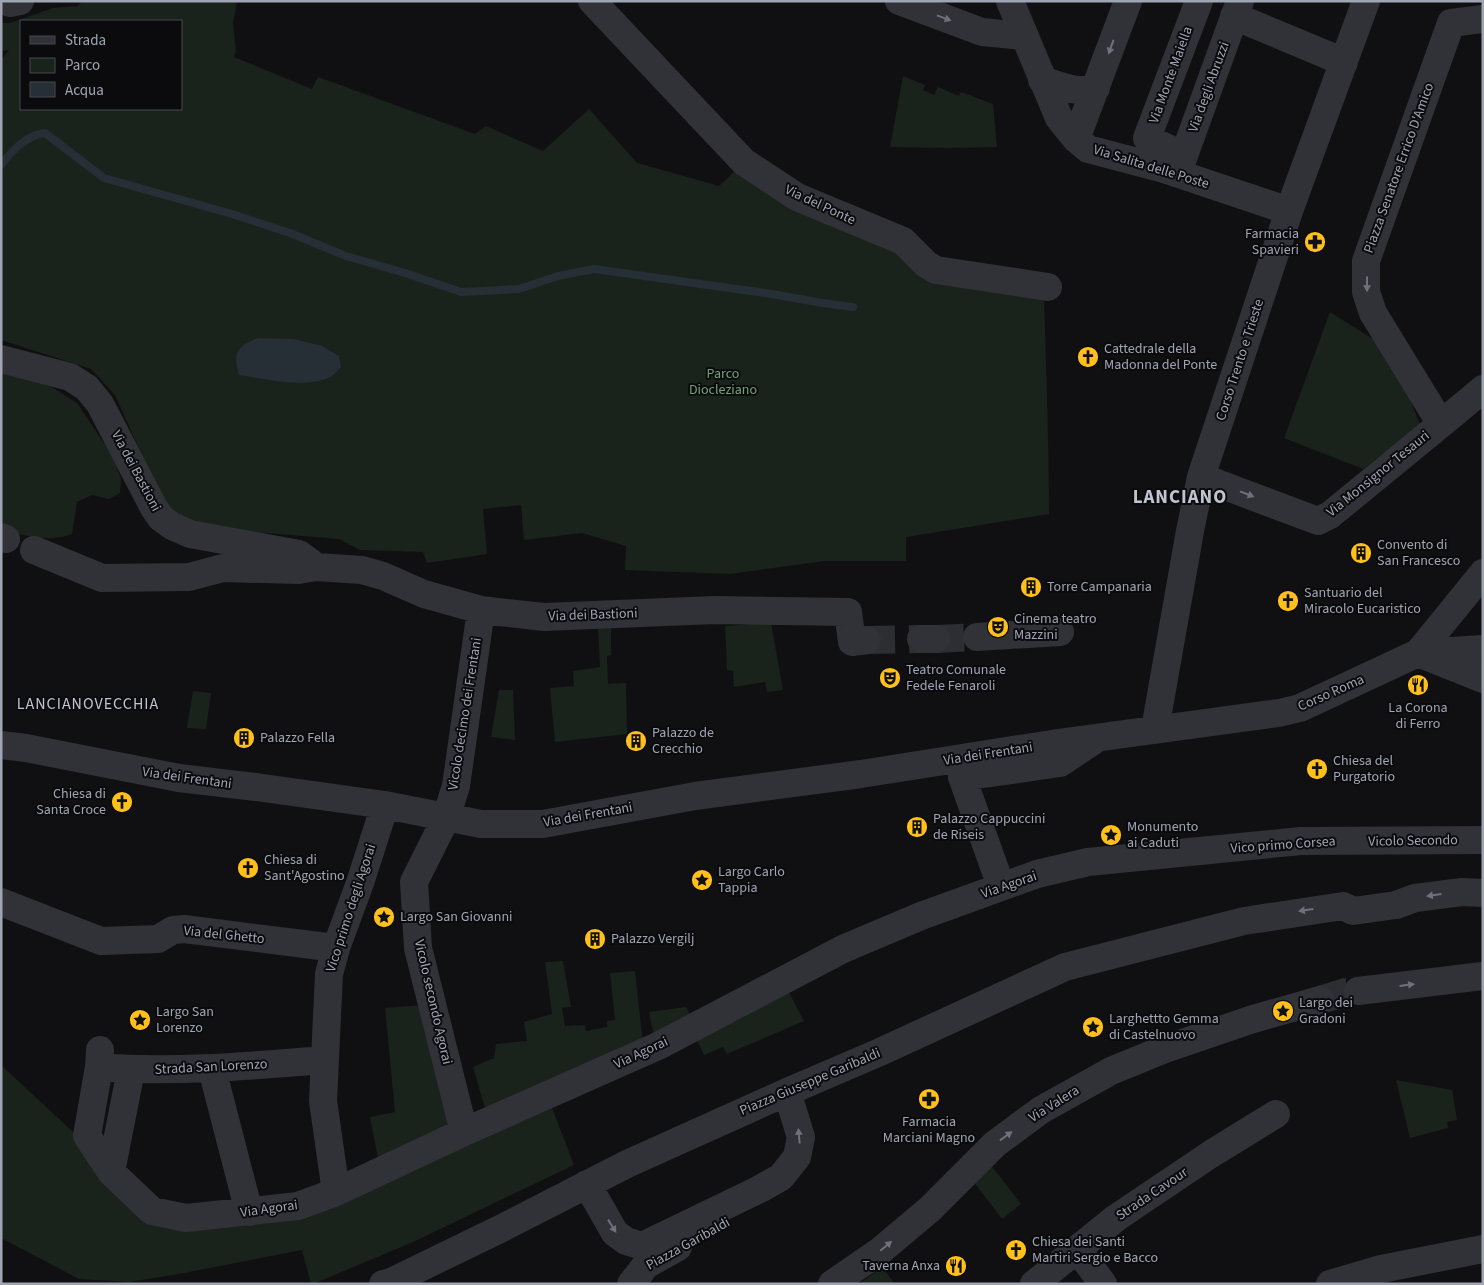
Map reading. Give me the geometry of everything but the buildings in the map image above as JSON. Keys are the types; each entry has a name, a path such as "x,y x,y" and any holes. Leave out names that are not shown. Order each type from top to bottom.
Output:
{"street":[{"path":"5,1 10,3 20,1"},
{"name":"Via del Ponte","path":"592,1 744,162 797,197 903,241 926,264 936,270 1048,287"},
{"path":"899,1 982,32 1023,36"},
{"name":"Via Salita delle Poste","path":"1010,1 1058,118 1076,140 1088,148 1181,165 1289,211"},
{"path":"1076,140 1128,1"},
{"name":"Via Monte Maiella","path":"1181,165 1147,138 1199,1"},
{"name":"Corso Trento e Trieste","path":"1170,727 1190,531 1201,477 1289,211 1366,1"},
{"path":"1237,9 1344,62"},
{"name":"Via degli Abruzzi","path":"1181,165 1237,9"},
{"name":"Piazza Senatore Errico D'Amico","path":"1440,424 1373,313 1366,292 1366,261 1451,23 1483,19"},
{"path":"1042,80 1074,90 1087,91 1096,88"},
{"name":"Via dei Bastioni","path":"1,359 70,377 87,388 100,404 154,508 161,518 172,526 190,534 298,554 316,567"},
{"path":"1440,424 1483,389"},
{"name":"Via Monsignor Tesauri","path":"1201,477 1318,521 1330,515 1440,424"},
{"name":"Via dei Bastioni","path":"34,550 102,578 189,577 223,568 298,570 316,567 362,570 384,576 424,594 482,610 544,617 715,610 848,612 860,641"},
{"path":"1483,573 1418,653 1483,679"},
{"name":"Vicolo decimo dei Frentani","path":"446,818 456,786 482,610"},
{"path":"978,637 1060,632"},
{"name":"Corso Roma","path":"1170,727 1300,708 1418,653 1483,649"},
{"name":"Via dei Frentani","path":"1,745 26,748 178,778 385,805 481,824 543,824 690,797 861,774 1170,727"},
{"path":"1001,886 962,778 1060,763 1099,737"},
{"name":"Vico primo degli Agorai","path":"336,1192 323,1101 328,974 385,805"},
{"name":"Vicolo secondo Agorai","path":"446,818 414,882 418,948 464,1132"},
{"name":"Vicolo Secondo","path":"1343,841 1483,840"},
{"name":"Vico primo Corsea","path":"1222,850 1301,841 1343,841"},
{"name":"Via Agorai","path":"87,1136 111,1172 152,1211 186,1218 298,1206 336,1192 464,1132 658,1046 843,948 921,916 1037,874 1088,862 1222,850"},
{"name":"Piazza Giuseppe Garibaldi","path":"388,1283 504,1227 587,1184 1065,967 1244,921 1343,906 1353,911 1396,905 1415,898 1462,892 1483,893"},
{"name":"Via del Ghetto","path":"1,902 101,941 158,939 173,930 184,929 336,948"},
{"path":"1358,991 1483,976"},
{"name":"Via Valera","path":"832,1284 880,1251 930,1209 995,1144 1041,1110 1111,1070 1252,1019 1320,1000"},
{"name":"Strada San Lorenzo","path":"87,1136 99,1058 131,1070 212,1069 324,1060"},
{"path":"212,1069 249,1212"},
{"path":"111,1172 131,1070"},
{"name":"Piazza Garibaldi","path":"587,1184 615,1232 626,1242 642,1246 781,1177 797,1157 801,1137 787,1092"},
{"name":"Strada Cavour","path":"1034,1284 1116,1218 1211,1154 1276,1114"},
{"name":"Piazza Garibaldi","path":"631,1284 646,1265 735,1218 736,1200"},
{"path":"1330,1284 1381,1269 1483,1249"},
{"path":"1078,1250 1103,1284"}],"green space":[{"name":"Parco Diocleziano","path":"82,1 237,1 233,23 236,51 234,57 312,89 318,77 475,134 486,126 543,151 589,109 637,163 719,186 737,169 792,203 1044,296 1049,514 906,537 906,561 825,561 730,574 625,570 626,546 582,533 524,540 521,505 483,509 487,554 427,563 423,552 360,550 339,539 219,529 182,519 163,502 115,395 91,369 1,340 1,60 9,50 1,51 1,23 10,23 53,8 78,6"},
{"path":"903,76 925,85 923,90 934,95 938,87 959,96 961,92 993,104 997,147 890,147"},
{"path":"1330,312 1376,341 1400,373 1420,425 1363,469 1284,438"},
{"path":"1,373 50,386 77,403 114,458 121,479 120,493 109,499 92,495 77,502 72,534 63,537 45,538 1,529"},
{"path":"771,623 783,690 767,692 765,682 734,687 733,671 727,670 725,626"},
{"path":"598,628 611,628 611,655 607,656 608,684 626,683 627,734 555,742 550,688 574,686 573,671 600,667"},
{"path":"499,690 513,690 515,740 491,737"},
{"path":"193,691 211,693 206,729 187,728"},
{"path":"563,961 571,1007 562,1008 565,1026 585,1025 586,1031 607,1027 607,1021 615,1020 610,973 635,971 643,1044 579,1076 485,1108 473,1067 494,1058 496,1044 527,1041 524,1022 552,1014 545,962"},
{"path":"785,985 804,1021 727,1054 723,1047 704,1055 694,1034"},
{"path":"423,1005 457,1128 378,1158 370,1117 395,1112 385,1008"},
{"path":"686,1007 694,1022 655,1042 649,1012"},
{"path":"1,1065 172,1224 398,1174 552,1108 574,1165 413,1242 313,1284 311,1284 302,1250 129,1282 79,1279 1,1238"},
{"path":"1396,1080 1452,1090 1457,1120 1447,1122 1448,1128 1410,1138"},
{"path":"987,1160 1021,1204 1002,1219 970,1177"},
{"path":"882,1267 895,1284 859,1284"}],"water":[{"path":"258,338 294,339 322,346 339,356 341,367 330,377 320,381 297,383 239,375 236,361 238,351 245,344"}],"waterway":[{"path":"1,165 26,140 45,133 104,178 232,214 290,233 346,256 461,292 519,289 558,276 594,269 853,307"}],"tunnel":[{"path":"936,639 977,637"},
{"path":"867,640 921,639"},
{"path":"1320,1000 1346,992 1358,991"}],"place":[{"name":"Farmacia Spavieri","path":"1315,242"},
{"name":"Cattedrale della Madonna del Ponte","path":"1088,357"},
{"name":"Convento di San Francesco","path":"1361,553"},
{"name":"Torre Campanaria","path":"1031,587"},
{"name":"Santuario del Miracolo Eucaristico","path":"1288,601"},
{"name":"Cinema teatro Mazzini","path":"998,627"},
{"name":"Teatro Comunale Fedele Fenaroli","path":"890,678"},
{"name":"La Corona di Ferro","path":"1418,685"},
{"name":"Palazzo Fella","path":"244,738"},
{"name":"Palazzo de Crecchio","path":"636,741"},
{"name":"Chiesa del Purgatorio","path":"1317,769"},
{"name":"Chiesa di Santa Croce","path":"122,802"},
{"name":"Palazzo Cappuccini de Riseis","path":"917,827"},
{"name":"Monumento ai Caduti","path":"1111,835"},
{"name":"Chiesa di Sant'Agostino","path":"248,868"},
{"name":"Largo Carlo Tappia","path":"702,880"},
{"name":"Largo San Giovanni","path":"384,917"},
{"name":"Palazzo Vergilj","path":"595,939"},
{"name":"Largo dei Gradoni","path":"1283,1011"},
{"name":"Largo San Lorenzo","path":"140,1020"},
{"name":"Larghettto Gemma di Castelnuovo","path":"1093,1027"},
{"name":"Farmacia Marciani Magno","path":"929,1099"},
{"name":"Chiesa dei Santi Martiri Sergio e Bacco","path":"1016,1250"},
{"name":"Taverna Anxa","path":"956,1266"}],"district":[{"name":"LANCIANO","path":"1180,497"},
{"name":"LANCIANOVECCHIA","path":"88,704"}]}
